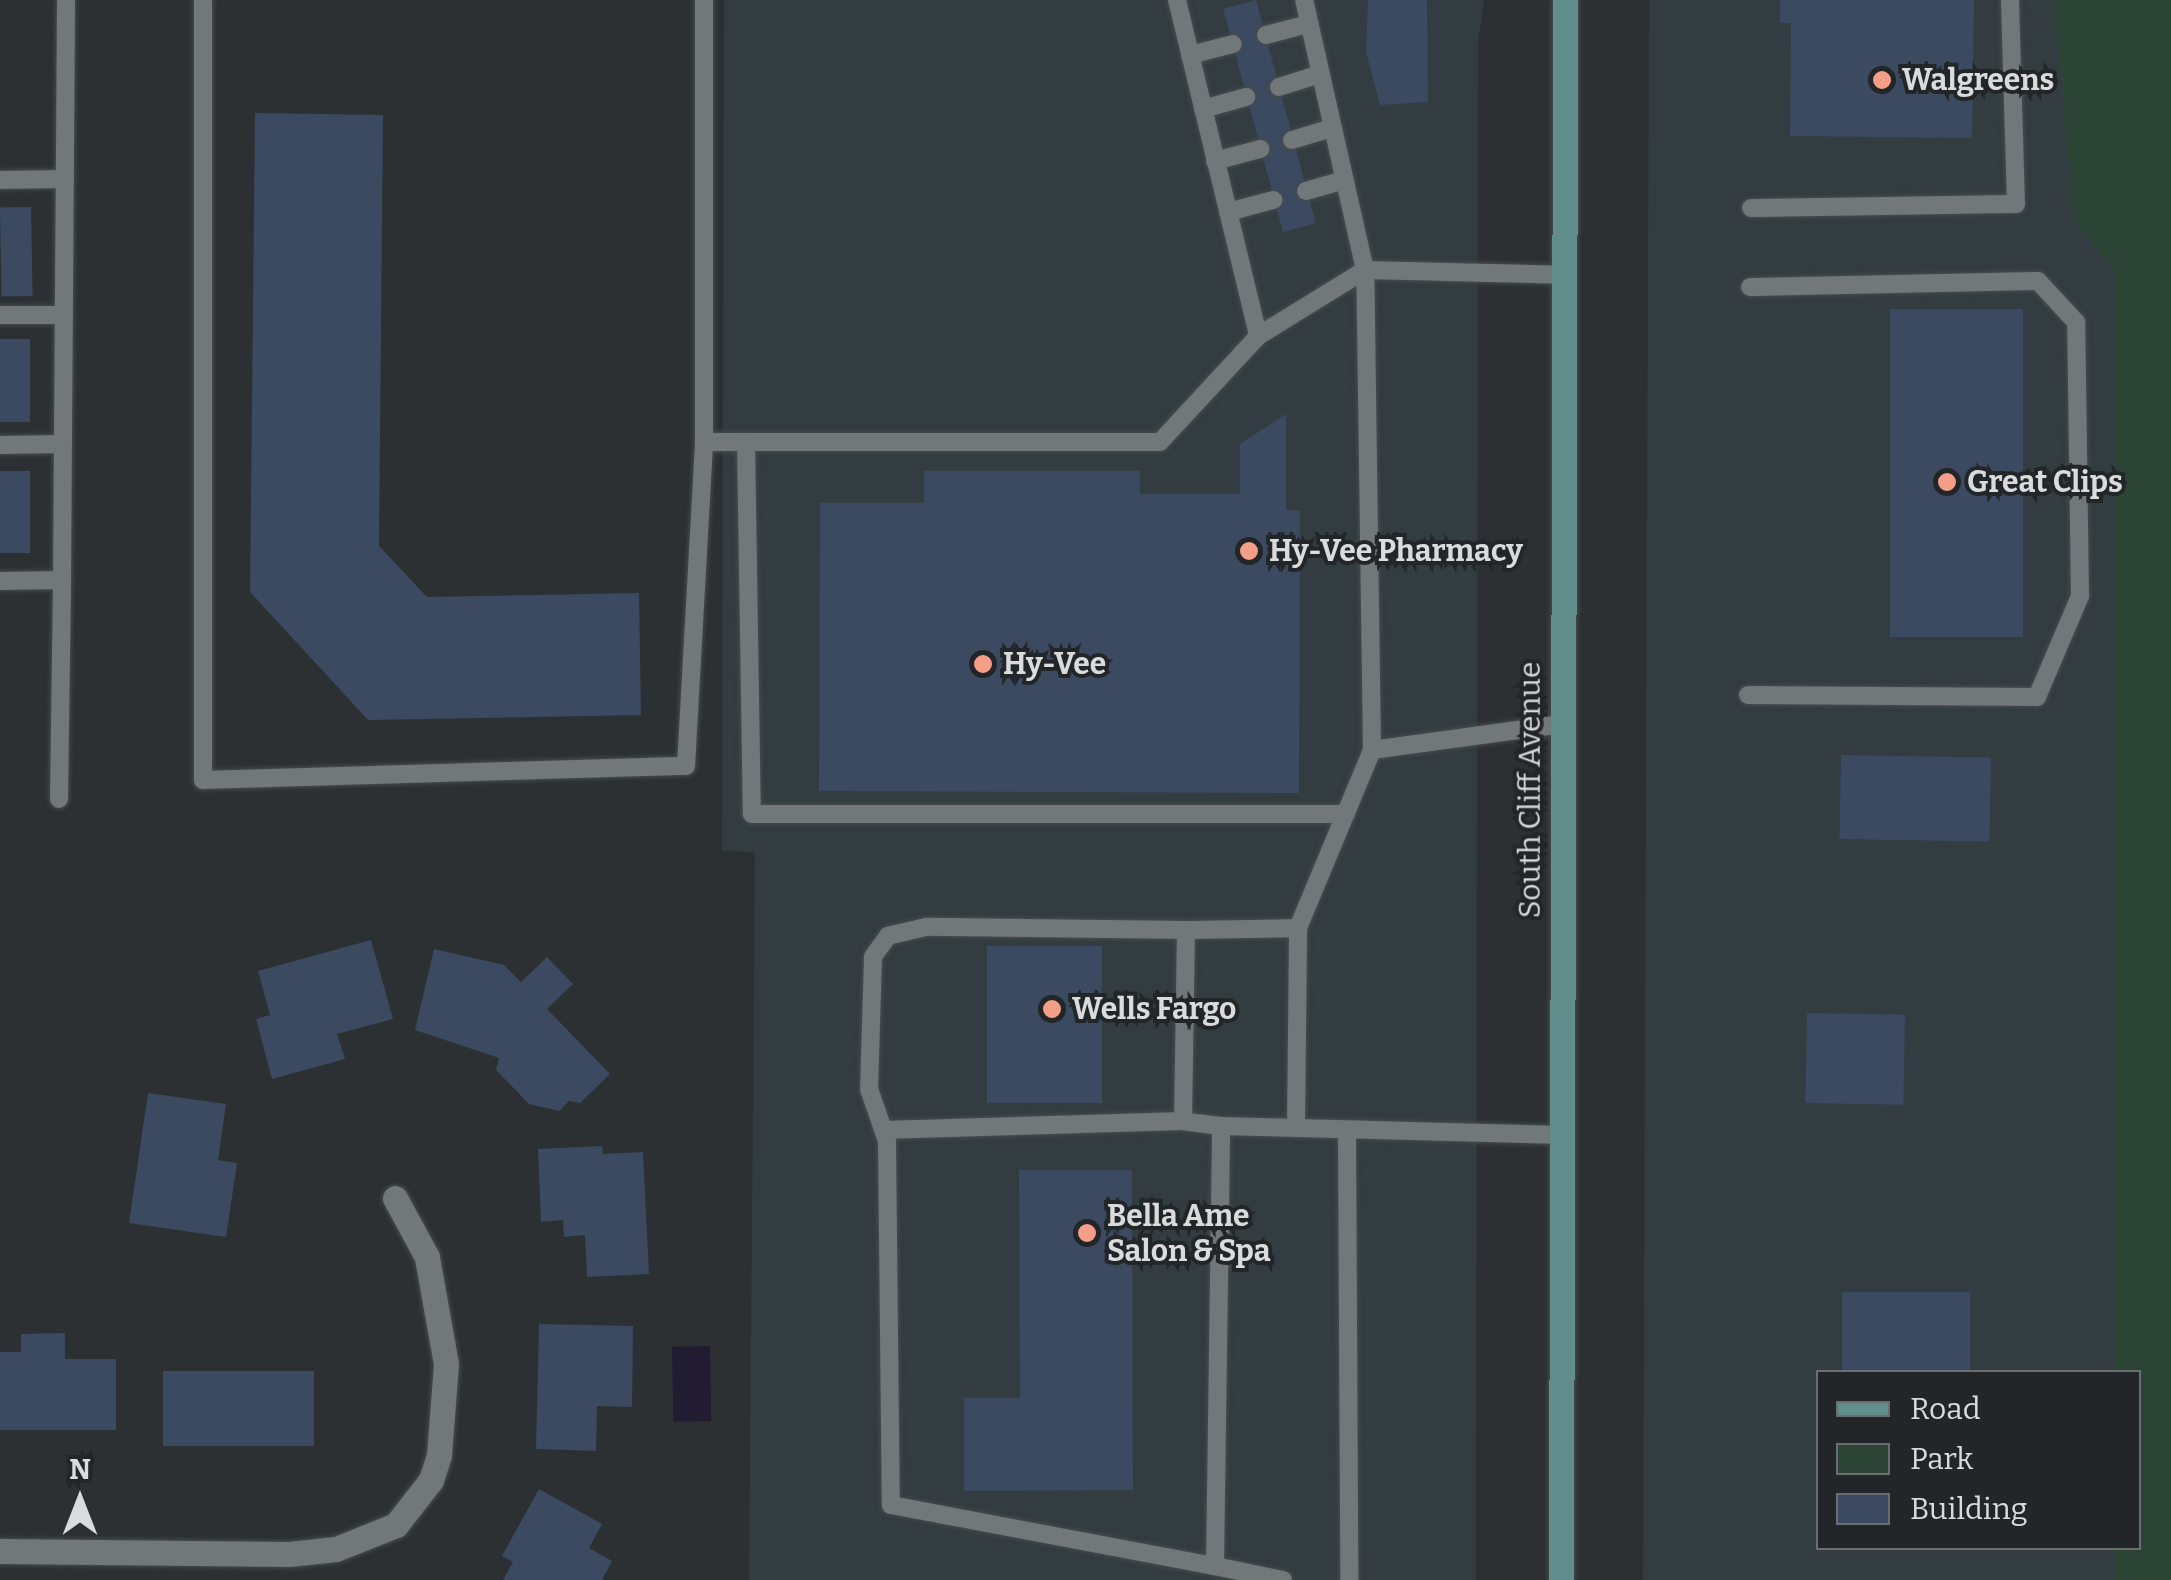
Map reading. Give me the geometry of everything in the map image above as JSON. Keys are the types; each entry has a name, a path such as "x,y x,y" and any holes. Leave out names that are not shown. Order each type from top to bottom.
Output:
{"main road":[{"name":"South Cliff Avenue","path":"1561,1580 1566,0"}],"street":[{"path":"0,1552 289,1554 336,1549 396,1525 415,1506 439,1455 446,1364 427,1257 395,1198"}],"lane":[{"path":"59,799 66,0"},
{"path":"204,0 203,780 686,766 704,442 704,0"},
{"path":"1176,0 1258,336"},
{"path":"1296,1128 1298,928 1372,750 1365,270 1304,0"},
{"path":"1751,208 2016,204 2010,0"},
{"path":"1266,35 1308,24"},
{"path":"1190,56 1233,44"},
{"path":"1278,87 1320,74"},
{"path":"1203,109 1246,97"},
{"path":"1292,140 1332,128"},
{"path":"1216,160 1260,149"},
{"path":"0,180 65,179"},
{"path":"1306,192 1344,180"},
{"path":"1228,212 1273,200"},
{"path":"704,442 1160,442 1258,336 1365,270 1564,275"},
{"path":"1748,695 2036,696 2080,596 2076,322 2038,282 1750,287"},
{"path":"0,315 64,315"},
{"path":"746,442 752,814 1346,814"},
{"path":"0,444 63,444"},
{"path":"0,581 62,580"},
{"path":"1372,750 1562,724"},
{"path":"1283,1580 891,1505 883,1130 869,1089 873,958 888,936 926,927 1298,928"},
{"path":"1184,1121 1186,930"},
{"path":"883,1130 1184,1121 1221,1126 1563,1135"},
{"path":"1215,1566 1221,1126"},
{"path":"1346,1130 1349,1580"}],"shaded area":[{"path":"724,0 1484,0 1478,42 1476,1580 749,1580 755,852 722,851"},
{"path":"1649,0 2056,0 2074,220 2115,271 2115,1370 1816,1370 1816,1550 2115,1550 2115,1580 1643,1580"},
{"path":"710,1346 711,1421 673,1422 672,1347"}],"green space":[{"path":"2054,0 2171,0 2171,1580 2115,1580 2115,1550 2141,1550 2141,1370 2115,1370 2115,271 2074,220"}],"building":[{"path":"1256,0 1316,223 1283,232 1223,9"},
{"path":"1368,0 1427,0 1428,102 1380,105 1366,52"},
{"name":"Walgreens","path":"1780,0 1974,0 1972,138 1790,136 1791,23 1780,23"},
{"path":"255,113 383,115 379,546 427,597 639,593 641,715 368,720 250,592"},
{"path":"31,207 33,296 2,297 0,208"},
{"path":"1890,309 2023,309 2023,637 1890,637"},
{"path":"0,339 30,339 30,422 0,422"},
{"path":"1286,414 1286,510 1300,511 1299,793 819,791 820,503 924,503 924,471 1140,471 1140,494 1240,494 1240,444"},
{"path":"0,471 30,471 30,553 0,553"},
{"path":"1841,755 1991,758 1990,842 1840,839"},
{"path":"371,940 393,1019 337,1034 345,1059 272,1079 256,1019 270,1015 258,971"},
{"path":"987,946 1102,946 1102,1103 987,1103"},
{"path":"434,949 504,965 521,982 547,957 573,984 547,1009 610,1074 580,1103 569,1101 559,1111 529,1104 496,1070 499,1058 415,1030"},
{"path":"1807,1013 1905,1015 1903,1105 1805,1103"},
{"path":"148,1093 226,1104 218,1160 237,1163 226,1237 129,1223"},
{"path":"602,1146 603,1154 643,1152 649,1274 587,1277 585,1235 564,1237 563,1220 541,1222 538,1149"},
{"path":"1019,1170 1132,1170 1133,1490 964,1491 964,1398 1020,1398"},
{"path":"1842,1292 1970,1292 1970,1370 1842,1370"},
{"path":"539,1324 633,1326 632,1407 597,1406 596,1451 536,1449"},
{"path":"65,1333 65,1359 116,1359 116,1430 0,1430 0,1352 21,1352 21,1334"},
{"path":"163,1371 314,1371 314,1446 163,1446"},
{"path":"539,1489 602,1524 589,1548 612,1561 602,1580 503,1580 513,1562 502,1556"}],"place":[{"name":"Walgreens","path":"1882,80"},
{"name":"Great Clips","path":"1947,482"},
{"name":"Hy-Vee Pharmacy","path":"1249,551"},
{"name":"Hy-Vee","path":"983,664"},
{"name":"Wells Fargo","path":"1052,1009"},
{"name":"Bella Ame Salon & Spa","path":"1087,1233"}]}
